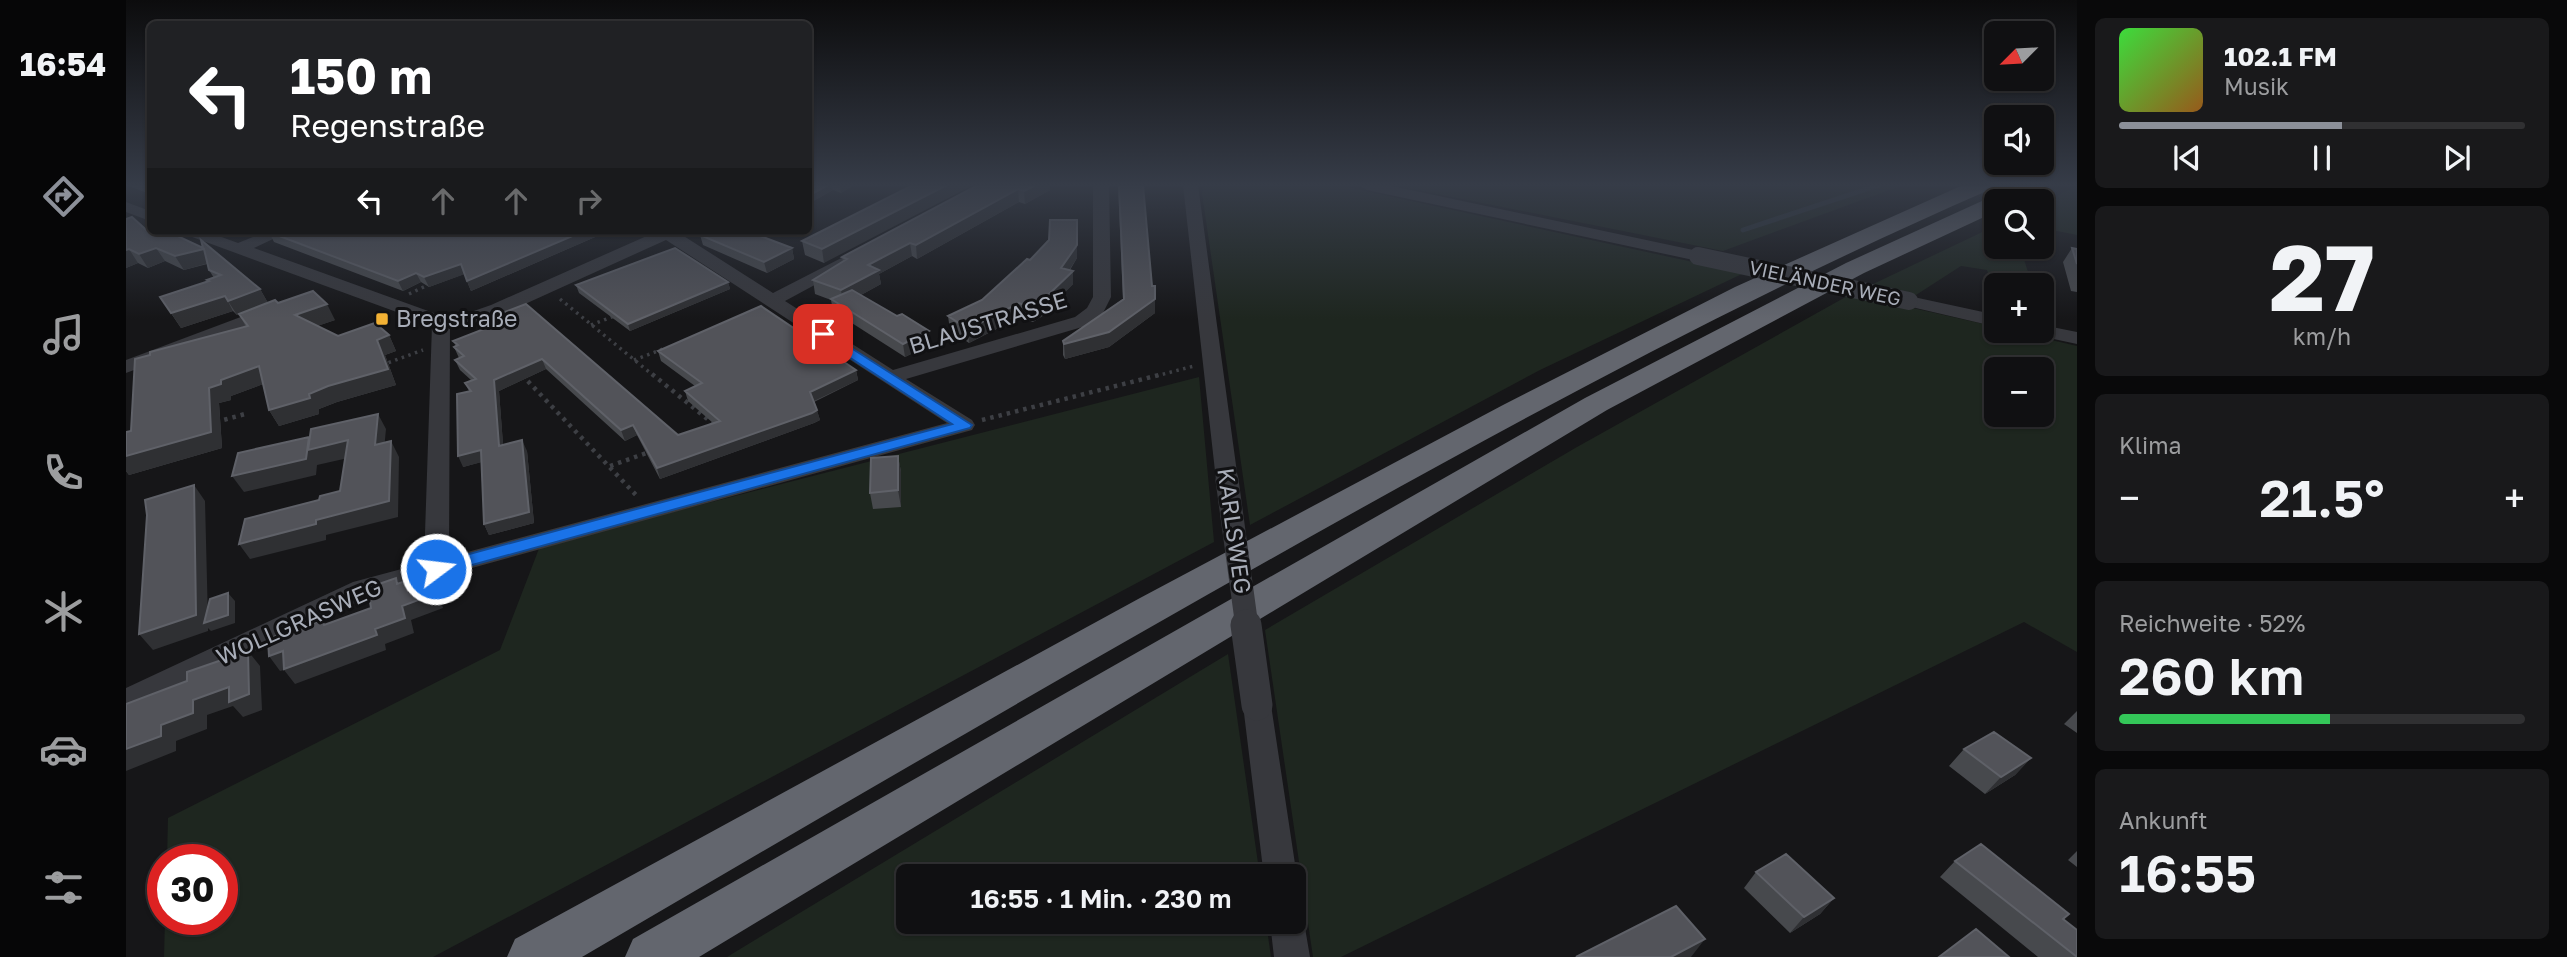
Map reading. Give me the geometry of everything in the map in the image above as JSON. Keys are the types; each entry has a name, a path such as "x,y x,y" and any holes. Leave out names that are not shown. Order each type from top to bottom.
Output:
{"highway":[{"path":"533,957 1154,607 1555,389 1814,260 1882,230"},
{"path":"651,957 1596,404 1855,268 1938,230"}],"street":[{"name":"BLAUSTRASSE","path":"890,377 1082,321 1095,311 1102,297 1101,230"},
{"name":"KARLSWEG","path":"1195,230 1279,864"},
{"name":"VIELÄNDER WEG","path":"1575,230 1984,318"},
{"path":"201,235 388,304 440,333"},
{"path":"238,249 272,235"},
{"path":"440,333 663,235"},
{"path":"674,235 964,425"},
{"path":"772,301 868,249"},
{"path":"314,295 338,286"},
{"path":"126,367 291,304"},
{"path":"436,569 440,333"},
{"path":"2054,333 2077,338"},
{"name":"WOLLGRASWEG","path":"126,701 362,589 964,425"},
{"path":"1289,934 1292,957"}],"path":[{"path":"388,304 434,282"},
{"path":"546,287 718,428 705,432"},
{"path":"591,325 628,310"},
{"path":"377,367 440,333"},
{"path":"634,360 673,345"},
{"path":"964,425 1211,362"},
{"path":"514,366 650,512"},
{"path":"680,398 691,393"},
{"path":"702,416 713,411"},
{"path":"207,424 245,414"},
{"path":"610,466 658,449"}],"shaded area":[{"path":"1207,230 1544,230 1744,273 1540,370 1250,525"},
{"path":"1616,230 1781,230 1723,251"},
{"path":"2054,230 2054,230 2077,230 2077,235"},
{"path":"1984,231 1984,259 2024,259 2028,273 1988,273 1987,270 1961,266 1916,295 1871,285"},
{"path":"1851,294 1984,324 1984,343 2054,343 2054,341 2077,346 2077,652 2024,622 1341,957 1313,957 1306,909 1306,864 1299,864 1265,630 1577,447"},
{"path":"1199,377 1214,542 433,957 164,957 165,935 238,935 238,844 167,844 168,818 500,650 540,546"},
{"path":"1228,654 1258,864 896,864 896,934 1268,934 1271,957 727,957"}],"building":[{"path":"126,230 146,230 147,235 153,236 175,235 203,248 201,240 260,289 228,301 225,296 171,313 160,297 221,275 209,270 204,249 175,256 156,248 139,254 126,250"},
{"path":"824,230 860,230 822,249 802,241"},
{"path":"894,230 944,230 916,245 910,243 868,265 879,270 841,290 813,280 847,259 842,257"},
{"path":"1050,230 1077,230 1077,245 1061,268 1073,271 1048,295 1052,296 1032,308 1019,303 968,329 948,316 982,300 1027,259 1030,260 1049,240"},
{"path":"1121,230 1147,230 1155,299 1109,332 1064,344 1063,341 1124,299"},
{"path":"277,235 575,235 467,281 461,264 424,277 416,273 398,281"},
{"path":"700,235 758,235 792,248 764,262"},
{"path":"675,248 728,282 628,324 576,285"},
{"path":"2072,248 2077,249 2077,264"},
{"path":"852,290 897,316 902,314 929,331 903,344 831,299"},
{"path":"313,291 327,304 295,315 338,336 375,323 389,335 377,340 388,369 328,386 309,394 310,398 269,410 259,366 221,380 221,384 209,388 211,432 126,456 126,432 131,431 135,359 150,355 150,352 248,326 239,314 275,300 278,303"},
{"path":"526,304 678,435 720,421 685,391 702,383 658,351 761,306 856,370 810,392 817,410 812,413 657,468 633,425 621,430 542,359 494,380 499,446 522,440 529,512 484,524 481,450 458,456 457,394 471,391 465,383 476,379 455,360 464,356 454,347 458,345 453,341 502,322 494,316"},
{"path":"378,414 375,445 391,441 389,501 239,544 245,519 319,500 320,496 340,491 348,440 308,450 311,429"},
{"path":"309,437 306,459 232,476 238,453"},
{"path":"898,456 898,490 870,493 871,458"},
{"path":"194,485 196,615 139,634 147,515 145,500"},
{"path":"429,573 434,594 402,606 405,618 375,629 377,635 284,669 283,651 269,656 268,639 322,620 324,625 371,608 369,595 380,590 379,584 396,578 397,584"},
{"path":"228,593 228,615 204,623 210,599"},
{"path":"248,651 249,694 229,702 229,687 193,700 193,713 161,725 161,736 126,749 126,704 187,681 187,672"},
{"path":"1994,732 2031,758 2001,777 1964,749"},
{"path":"1981,844 2069,914 2063,919 2077,930 2077,957 1955,861"},
{"path":"1786,854 1834,898 1804,917 1756,872"},
{"path":"1676,906 1705,939 1671,957 1576,957"},
{"path":"1976,929 2009,957 1939,957"}],"place":[{"name":"Bregstraße","path":"382,319"}],"route":[{"path":"436,569 964,425 823,334"}]}
